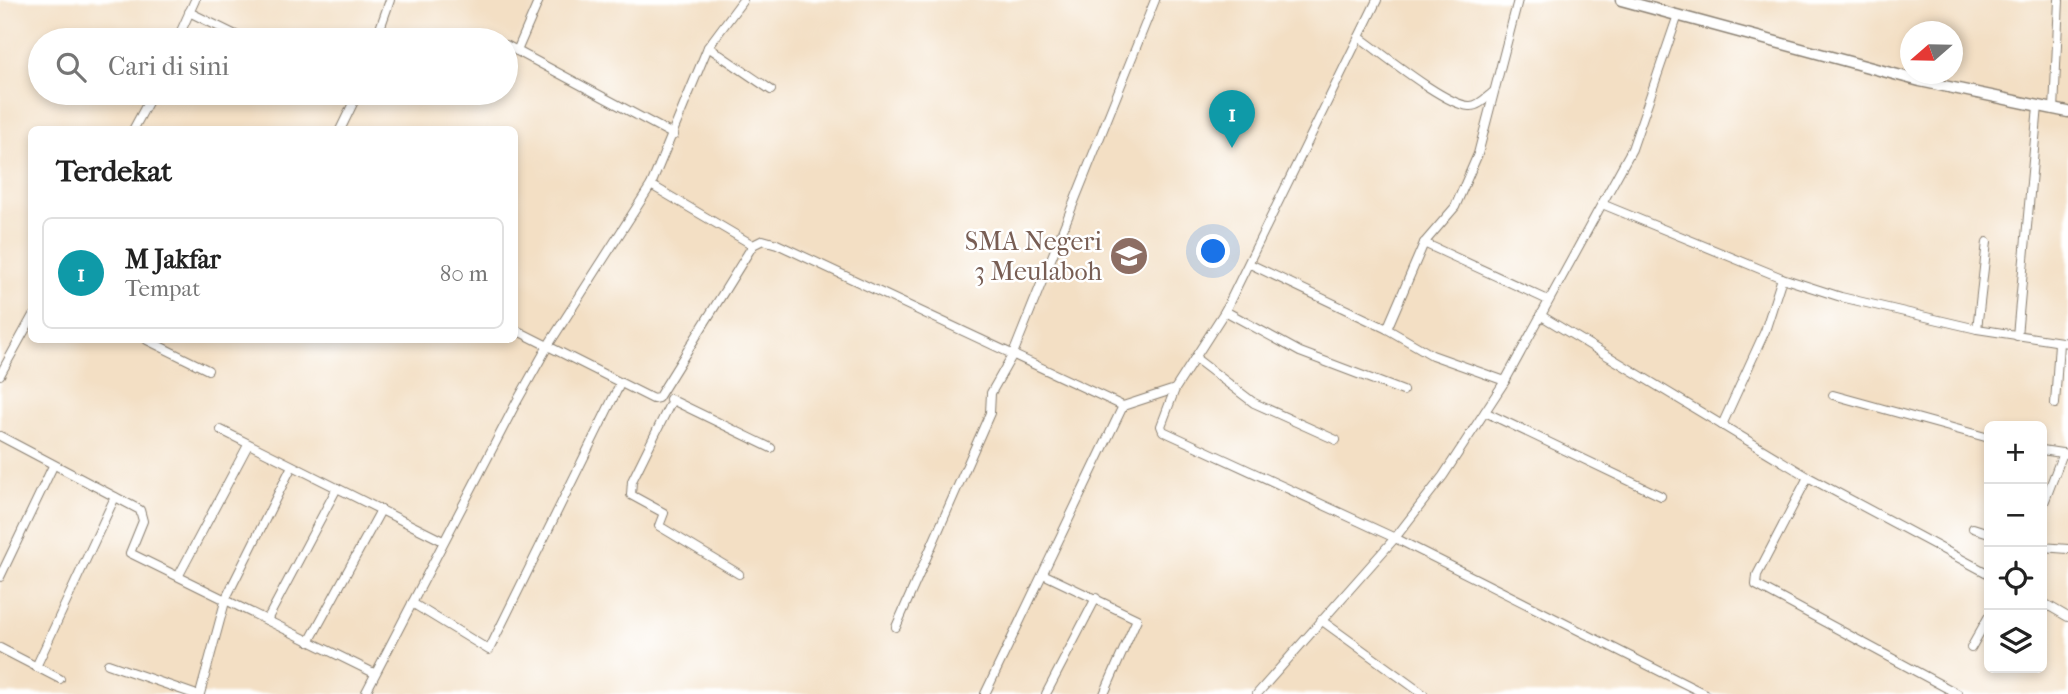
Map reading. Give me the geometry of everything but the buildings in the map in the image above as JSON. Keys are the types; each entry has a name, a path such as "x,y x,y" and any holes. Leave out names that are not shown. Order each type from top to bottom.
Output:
{"main road":[{"path":"1621,0 1920,81 2068,111"}],"street":[{"path":"182,28 195,0"},
{"path":"380,28 390,0"},
{"path":"518,49 539,0"},
{"path":"365,694 443,541 549,344 651,185 674,135 708,47 743,0"},
{"path":"896,626 990,413 991,393 1013,355 1155,0"},
{"path":"1377,0 1250,264 1225,311 1175,389 1161,426 1163,431 1395,538 1705,694"},
{"path":"1387,328 1424,243 1455,207 1478,154 1518,0"},
{"path":"2054,110 2059,0"},
{"path":"189,12 222,28"},
{"path":"1257,694 1395,538 1506,381 1632,149 1678,15"},
{"path":"1359,37 1395,61 1415,80 1466,106 1480,103 1492,93"},
{"path":"708,47 771,90"},
{"path":"518,52 674,135"},
{"path":"134,126 146,105"},
{"path":"342,126 350,105"},
{"path":"2017,336 2038,106"},
{"path":"651,185 753,245"},
{"path":"1602,204 1782,278 1840,297 1977,329 2064,343 2055,404"},
{"path":"518,331 549,344 620,384 653,399 663,394 753,245 763,240 777,244 1123,406 1175,389"},
{"path":"1977,329 1987,242"},
{"path":"1424,243 1548,300"},
{"path":"1250,264 1387,328 1432,355 1506,381"},
{"path":"1722,425 1765,331 1782,278"},
{"path":"1225,311 1300,352 1404,391"},
{"path":"1540,315 1808,477 1984,571"},
{"path":"0,375 28,324"},
{"path":"154,343 208,370"},
{"path":"1195,358 1254,403 1336,440"},
{"path":"412,603 489,650 620,384"},
{"path":"663,394 771,448"},
{"path":"1833,394 1984,437"},
{"path":"672,400 632,481 631,495 664,513 659,527 739,575"},
{"path":"985,694 1123,406"},
{"path":"1485,412 1661,496"},
{"path":"221,430 443,541"},
{"path":"0,436 142,514 141,526 130,553 374,673"},
{"path":"179,575 247,445"},
{"path":"2047,451 2066,454 2047,497"},
{"path":"0,578 54,466"},
{"path":"200,694 226,598 292,467"},
{"path":"1808,477 1757,575 1756,585 1958,694"},
{"path":"267,620 337,488"},
{"path":"36,667 115,497"},
{"path":"309,642 381,510"},
{"path":"1973,528 1984,531"},
{"path":"2047,547 2068,549"},
{"path":"1043,574 1137,619 1104,694"},
{"path":"1046,694 1096,598"},
{"path":"2047,606 2068,617"},
{"path":"1321,620 1423,694"},
{"path":"1971,648 1984,625"},
{"path":"0,648 60,679"},
{"path":"108,664 194,694"}],"place":[{"name":"M Jakfar","path":"1232,148"},
{"name":"SMA Negeri 3 Meulaboh","path":"1129,256"}]}
